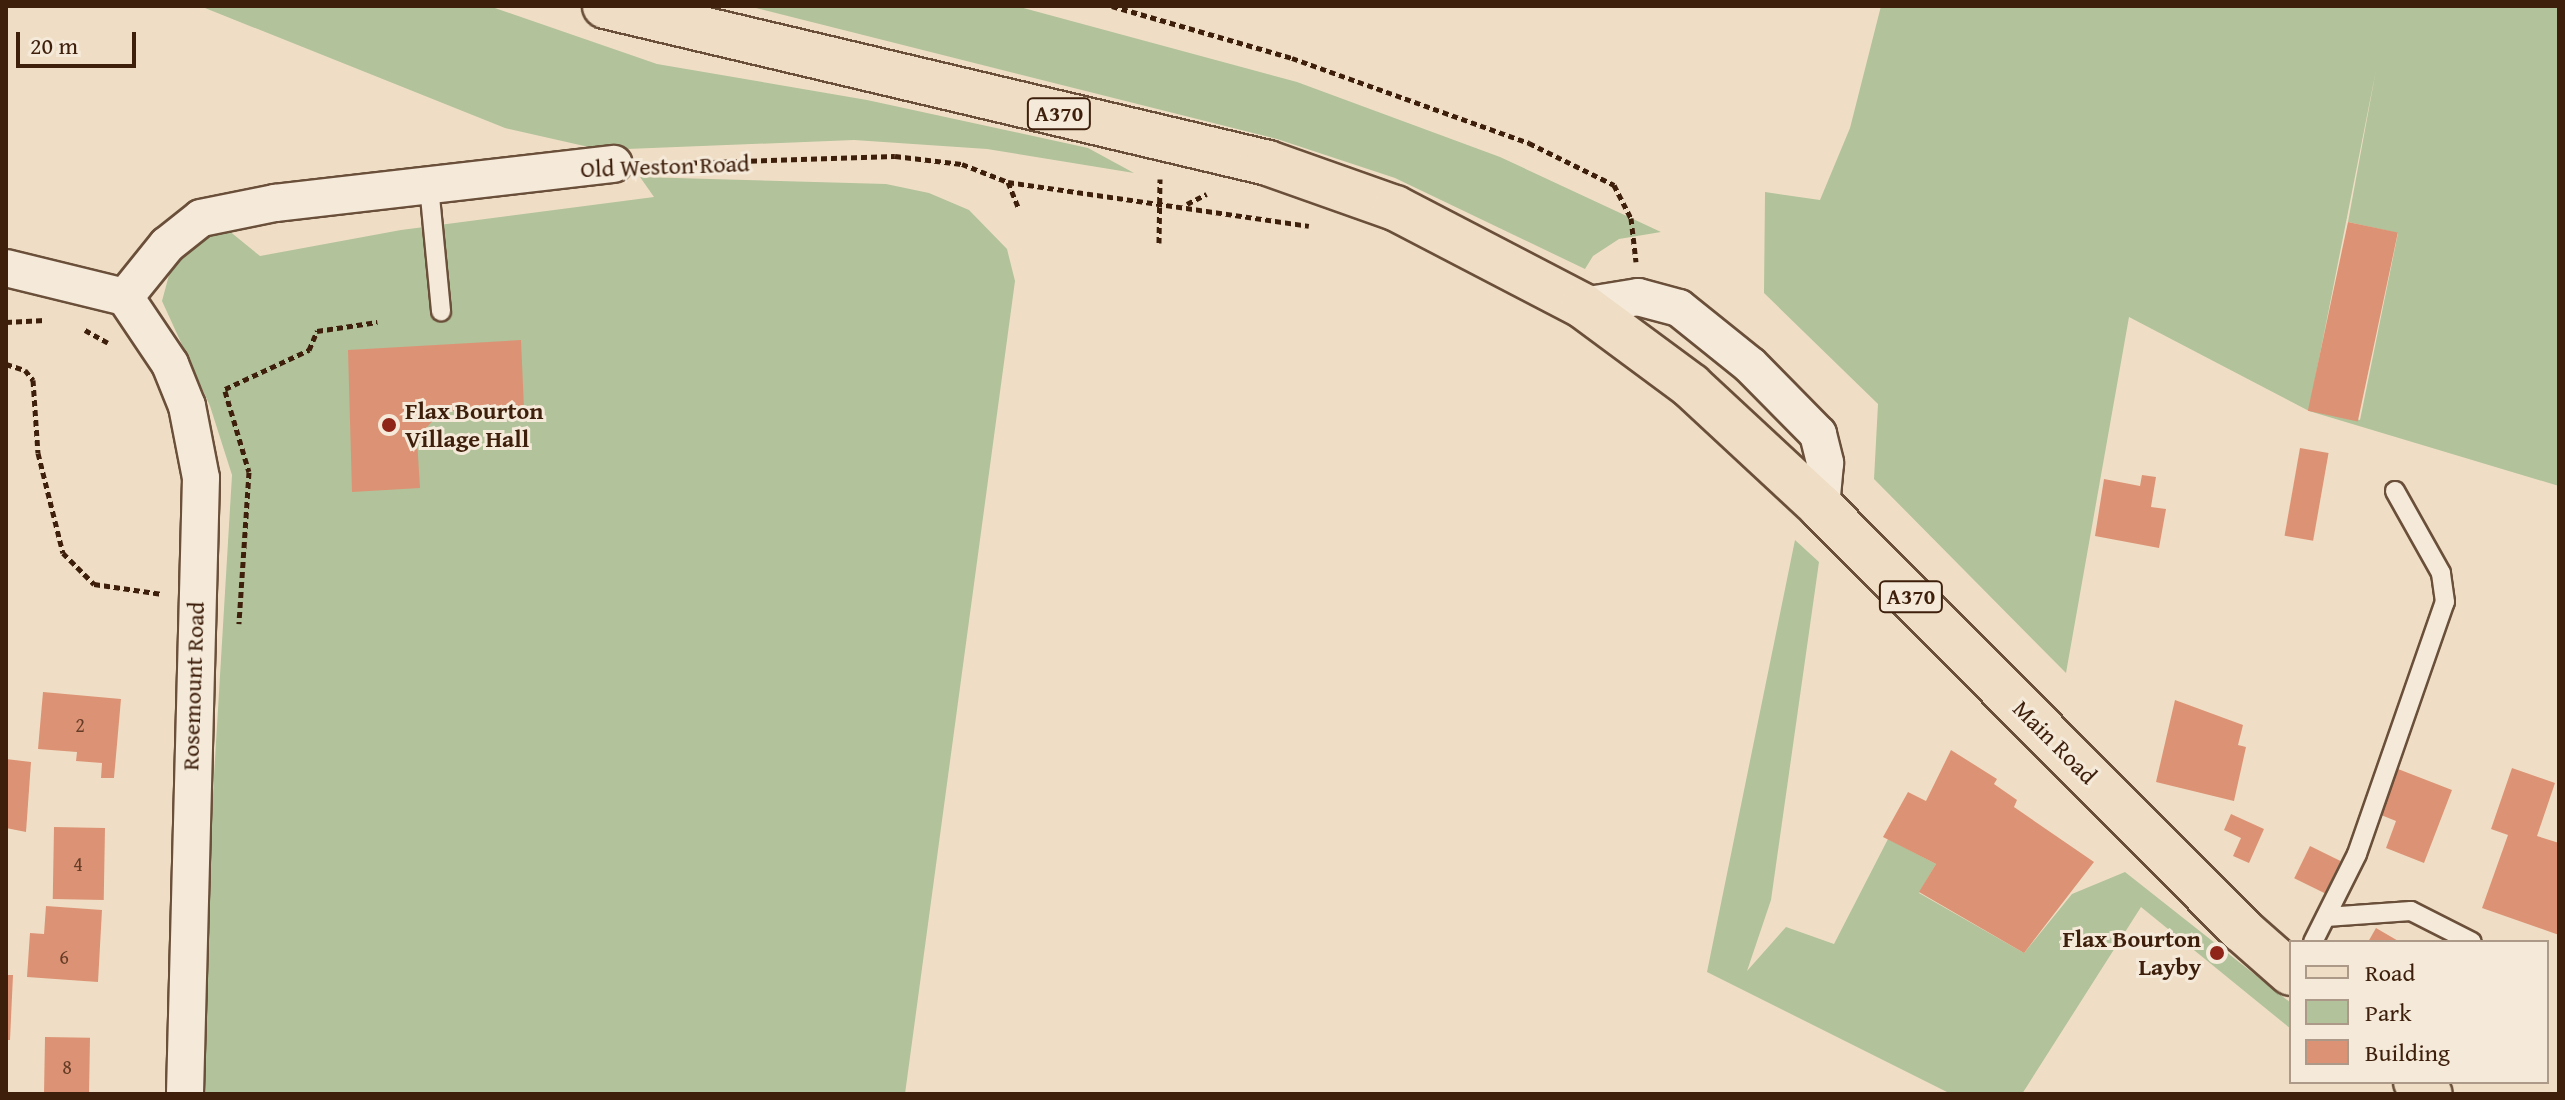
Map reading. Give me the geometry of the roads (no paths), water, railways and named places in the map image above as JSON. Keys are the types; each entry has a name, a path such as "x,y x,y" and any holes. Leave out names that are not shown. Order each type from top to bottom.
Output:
{"main road":[{"name":"Main Road","path":"605,6 1164,139 1338,185 1500,259 1583,306 1691,386 1821,507 2242,930 2289,971"}],"street":[{"name":"Old Weston Road","path":"125,297 167,245 201,218 275,203 614,164"},
{"path":"6,268 125,297"},
{"name":"Rosemount Road","path":"125,297 170,364 194,423 201,478 195,599 185,1094"},
{"path":"1583,306 1638,297 1679,308 1708,330 1818,434 1825,463 1821,507"}],"lane":[{"path":"429,186 441,311"},
{"path":"2314,940 2391,766 2445,602 2441,573 2395,491"},
{"path":"2326,917 2411,911 2468,940"}],"place":[{"name":"Flax Bourton Village Hall","path":"389,425"},
{"name":"Flax Bourton Layby","path":"2217,953"}]}
